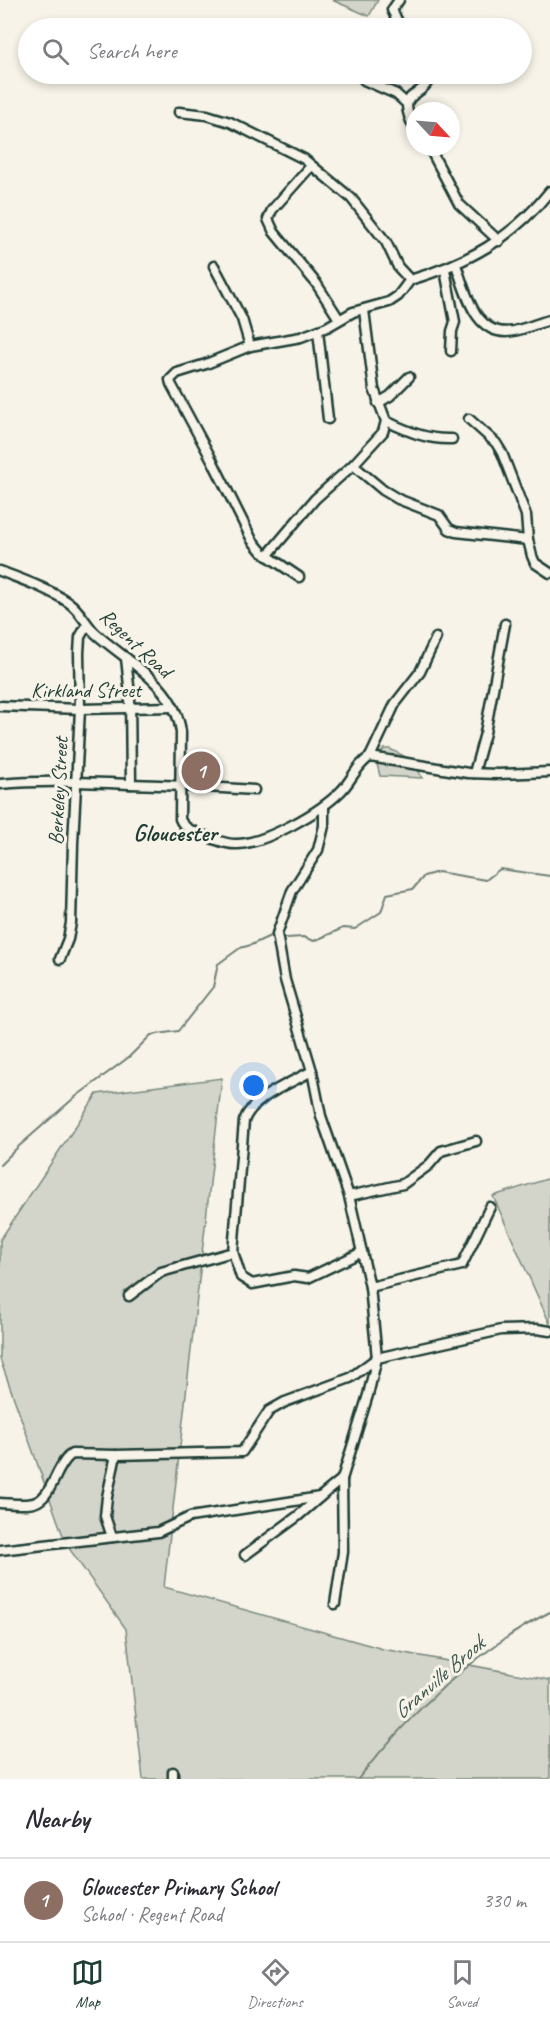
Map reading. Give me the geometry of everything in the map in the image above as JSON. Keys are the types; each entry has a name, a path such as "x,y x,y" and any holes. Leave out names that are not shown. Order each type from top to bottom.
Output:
{"street":[{"path":"396,18 392,10 399,0"},
{"path":"373,84 396,94 406,103"},
{"path":"407,102 424,84"},
{"path":"179,112 207,115 230,122 293,153 311,166 351,198 386,242 398,267 410,280"},
{"path":"434,156 459,204 499,241"},
{"path":"311,166 272,210 268,219 274,231 316,283 339,319"},
{"path":"299,577 267,556 252,540 170,380 177,373 250,346 291,340 318,331 352,312 389,302 398,296 410,280 445,270 499,241 531,213 550,191"},
{"path":"456,265 472,309 489,328 496,332 513,332 549,322"},
{"path":"214,266 242,319 250,346"},
{"path":"445,270 455,322 451,351"},
{"path":"267,556 315,499 353,465 383,432 386,421 374,389 364,310"},
{"path":"318,331 328,419"},
{"path":"378,403 390,396 409,377"},
{"path":"469,419 496,443 502,453 526,515 528,540 535,563 550,573"},
{"path":"386,421 415,435 452,439"},
{"path":"353,465 383,490 440,515 449,530 528,540"},
{"name":"Regent Road","path":"0,571 71,604 87,625 150,677 173,707 181,732 181,823 184,826 228,844 239,844 255,841 296,823 324,806"},
{"path":"474,773 485,733 505,624"},
{"name":"Berkeley Street","path":"60,959 68,939 71,923 80,709 79,642 87,625"},
{"path":"335,1604 344,1552 342,1479 377,1358 370,1287 362,1252 348,1196 321,1116 312,1071 277,939 292,891 318,850 324,826 324,806 341,791 363,762 370,757 395,704 420,672 436,638"},
{"path":"126,658 130,709 131,784"},
{"name":"Kirkland Street","path":"0,706 80,709 173,707"},
{"path":"370,757 474,773 550,772"},
{"path":"0,784 26,781 76,781 254,790"},
{"path":"312,1071 256,1102 247,1113 244,1121 233,1252 241,1277 252,1284 294,1276 308,1278 362,1252"},
{"path":"348,1196 403,1184 429,1166 441,1151 476,1141"},
{"path":"370,1287 462,1265 490,1207"},
{"path":"129,1296 161,1272 233,1252"},
{"path":"0,1503 36,1504 47,1495 62,1464 67,1456 72,1454 242,1452 269,1411 285,1402 350,1378 377,1358 501,1330 550,1331"},
{"path":"112,1537 105,1516 116,1455"},
{"path":"245,1555 298,1516 342,1479"},
{"path":"0,1550 158,1532 190,1517 320,1497"}],"shaded area":[{"path":"332,0 378,0 369,16"},
{"path":"384,749 390,749 414,761 422,778 380,776 376,760"},
{"path":"222,1078 164,1587 383,1649 550,1680 550,1779 143,1779 126,1629 66,1544 0,1359 0,1240 97,1094"},
{"path":"550,1178 550,1324 493,1196"}],"waterway":[{"path":"0,1165 74,1098 129,1057 151,1035 178,1031 213,987 218,964 240,948 270,936 303,937 314,941 343,928 355,929 381,912 387,894 413,889 424,876 438,872 486,880 500,869 550,876"},
{"name":"Granville Brook","path":"358,1779 399,1731 445,1685 496,1645 550,1612"}],"place":[{"name":"Gloucester Primary School","path":"201,771"}],"district":[{"name":"Gloucester","path":"175,833"}]}
